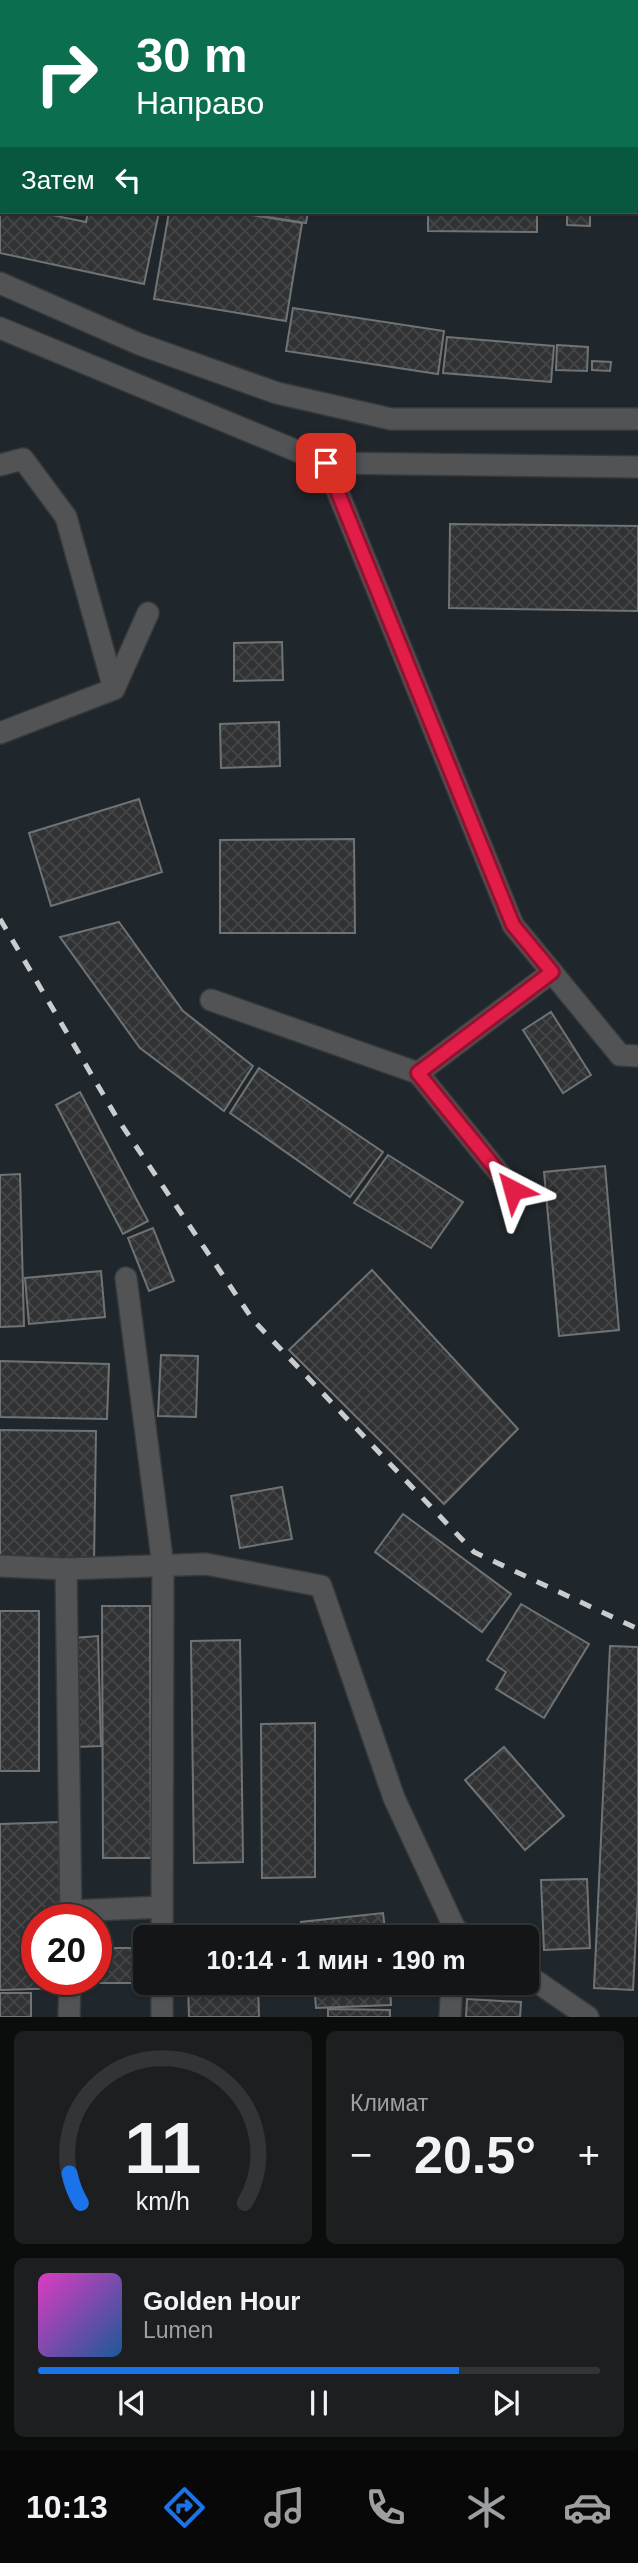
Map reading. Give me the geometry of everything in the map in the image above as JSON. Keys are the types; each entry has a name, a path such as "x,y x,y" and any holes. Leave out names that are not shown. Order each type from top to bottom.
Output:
{"street":[{"path":"0,283 139,344 277,393 391,419 638,419"},
{"path":"0,328 326,463 638,467"},
{"path":"0,465 23,459 66,517 114,689"},
{"path":"326,463 513,925 620,1055 638,1056"},
{"path":"0,733 114,689 148,613"},
{"path":"418,1073 552,972"},
{"path":"211,1000 418,1073 513,1190"},
{"path":"126,1278 163,1566 162,1925"},
{"path":"0,1566 66,1569 206,1564 321,1586 394,1798 454,1925"},
{"path":"66,1569 71,1904"},
{"path":"112,1911 162,1907"},
{"path":"539,1983 587,2017"},
{"path":"69,2017 70,1995"},
{"path":"162,1995 162,2017"},
{"path":"450,2017 451,1995"}],"shaded area":[{"path":"0,214 638,214 638,2017 0,2017"}],"building":[{"path":"0,214 47,214 86,222 88,214 159,214 144,284 0,253"},
{"path":"169,214 245,214 302,223 286,321 154,299"},
{"path":"249,214 308,214 306,223"},
{"path":"428,214 537,214 537,232 428,231"},
{"path":"567,214 590,214 590,226 567,225"},
{"path":"293,308 444,331 438,374 286,351"},
{"path":"447,337 554,346 551,382 443,373"},
{"path":"557,345 588,347 587,371 556,370"},
{"path":"592,361 611,362 610,371 592,370"},
{"path":"450,524 638,526 638,611 449,608"},
{"path":"282,642 283,680 234,681 234,643"},
{"path":"279,722 280,766 221,768 220,724"},
{"path":"139,799 162,872 51,906 29,833"},
{"path":"354,839 355,933 220,933 220,840"},
{"path":"119,922 183,1011 253,1066 224,1111 140,1048 60,937"},
{"path":"551,1012 591,1075 563,1093 523,1030"},
{"path":"259,1068 383,1152 350,1197 230,1113"},
{"path":"80,1092 148,1221 123,1234 56,1105"},
{"path":"388,1155 463,1202 431,1248 354,1203"},
{"path":"605,1166 619,1330 559,1336 544,1172"},
{"path":"20,1174 24,1326 0,1327 0,1175"},
{"path":"153,1228 174,1281 149,1291 128,1238"},
{"path":"372,1270 518,1429 444,1504 289,1350"},
{"path":"101,1271 105,1317 29,1324 25,1278"},
{"path":"161,1355 198,1356 196,1417 158,1416"},
{"path":"0,1361 109,1364 107,1419 0,1417"},
{"path":"0,1430 96,1431 94,1563 0,1562"},
{"path":"282,1487 292,1539 240,1548 231,1496"},
{"path":"403,1514 511,1594 482,1632 375,1552"},
{"path":"521,1604 589,1644 544,1718 496,1689 506,1672 487,1660"},
{"path":"102,1606 150,1606 151,1858 103,1858"},
{"path":"0,1611 39,1611 39,1771 0,1771"},
{"path":"98,1636 101,1746 75,1747 73,1638"},
{"path":"240,1640 243,1862 194,1863 191,1641"},
{"path":"610,1646 638,1647 638,1894 633,1990 594,1988"},
{"path":"315,1723 315,1877 262,1878 261,1724"},
{"path":"504,1747 564,1816 525,1850 465,1780"},
{"path":"61,1822 64,1904 21,1904 21,1989 0,1990 0,1824"},
{"path":"587,1879 590,1948 544,1950 541,1880"},
{"path":"383,1913 384,1925 301,1925 301,1922"},
{"path":"112,1948 133,1948 133,1983 112,1983"},
{"path":"0,1993 31,1995 31,2017 0,2017"},
{"path":"188,1995 258,1995 259,2017 189,2017"},
{"path":"315,1995 391,1995 391,2005 316,2008"},
{"path":"467,1999 521,2002 520,2017 466,2017"},
{"path":"328,2009 390,2010 390,2017 328,2017"}],"railway":[{"path":"0,919 117,1118 253,1320 474,1552 638,1629"}],"route":[{"path":"326,463 513,925 552,972 418,1073 513,1190"}]}
